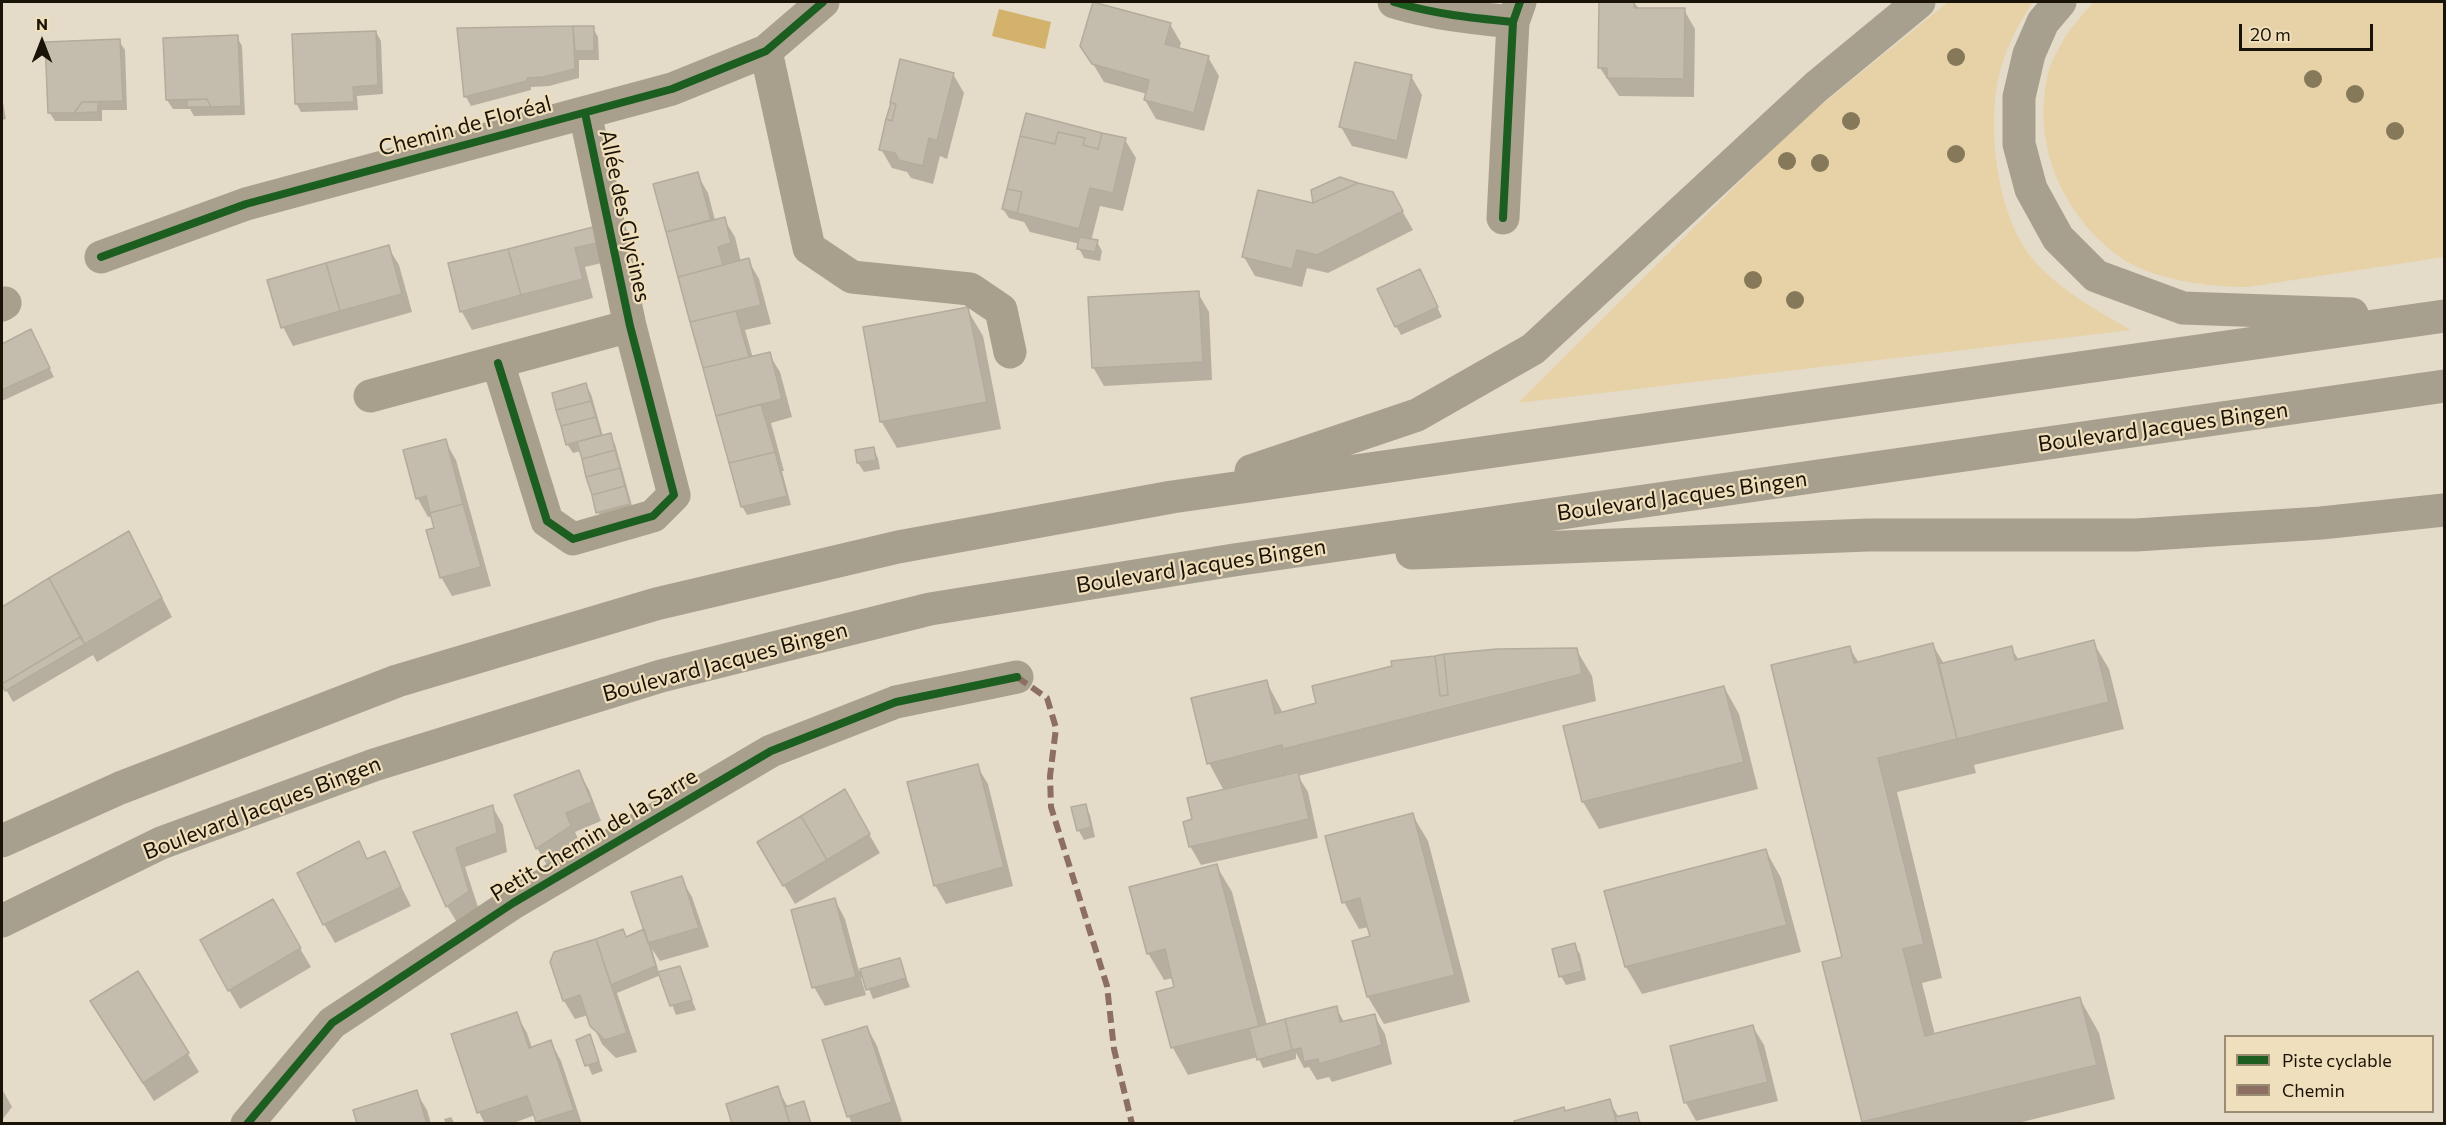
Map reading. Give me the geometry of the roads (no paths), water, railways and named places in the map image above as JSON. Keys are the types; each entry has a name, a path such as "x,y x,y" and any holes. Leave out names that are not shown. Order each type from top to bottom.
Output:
{"highway":[{"path":"1172,497 1417,415 1533,349 1816,87 1918,2"},
{"path":"2060,2 2043,22 2029,54 2019,97 2019,144 2031,189 2058,238 2096,276 2183,308 2441,316"},
{"path":"2,841 120,788 397,681 633,611 898,547 1172,497 2441,316"},
{"name":"Boulevard Jacques Bingen","path":"2,921 161,843 374,765 661,676 930,609 1234,560 2445,386"},
{"path":"1234,560 1868,535 2136,535 2322,523 2445,510"},
{"path":"2,937 57,893"}],"street":[{"name":"Chemin de Floréal","path":"101,258 246,204 672,89 766,51 823,2"},
{"path":"1394,2 1429,11 1517,12 1503,218"},
{"path":"766,51 809,248 852,278 970,289 1001,310 1010,352"},
{"name":"Allée des Glycines","path":"498,363 547,521 573,539 653,516 674,495 630,326 585,113"},
{"name":"Allée des Glycines","path":"370,396 630,326"},
{"name":"Petit Chemin de la Sarre","path":"247,1124 332,1023 513,903 730,774 771,751 896,702 1017,677"}]}
